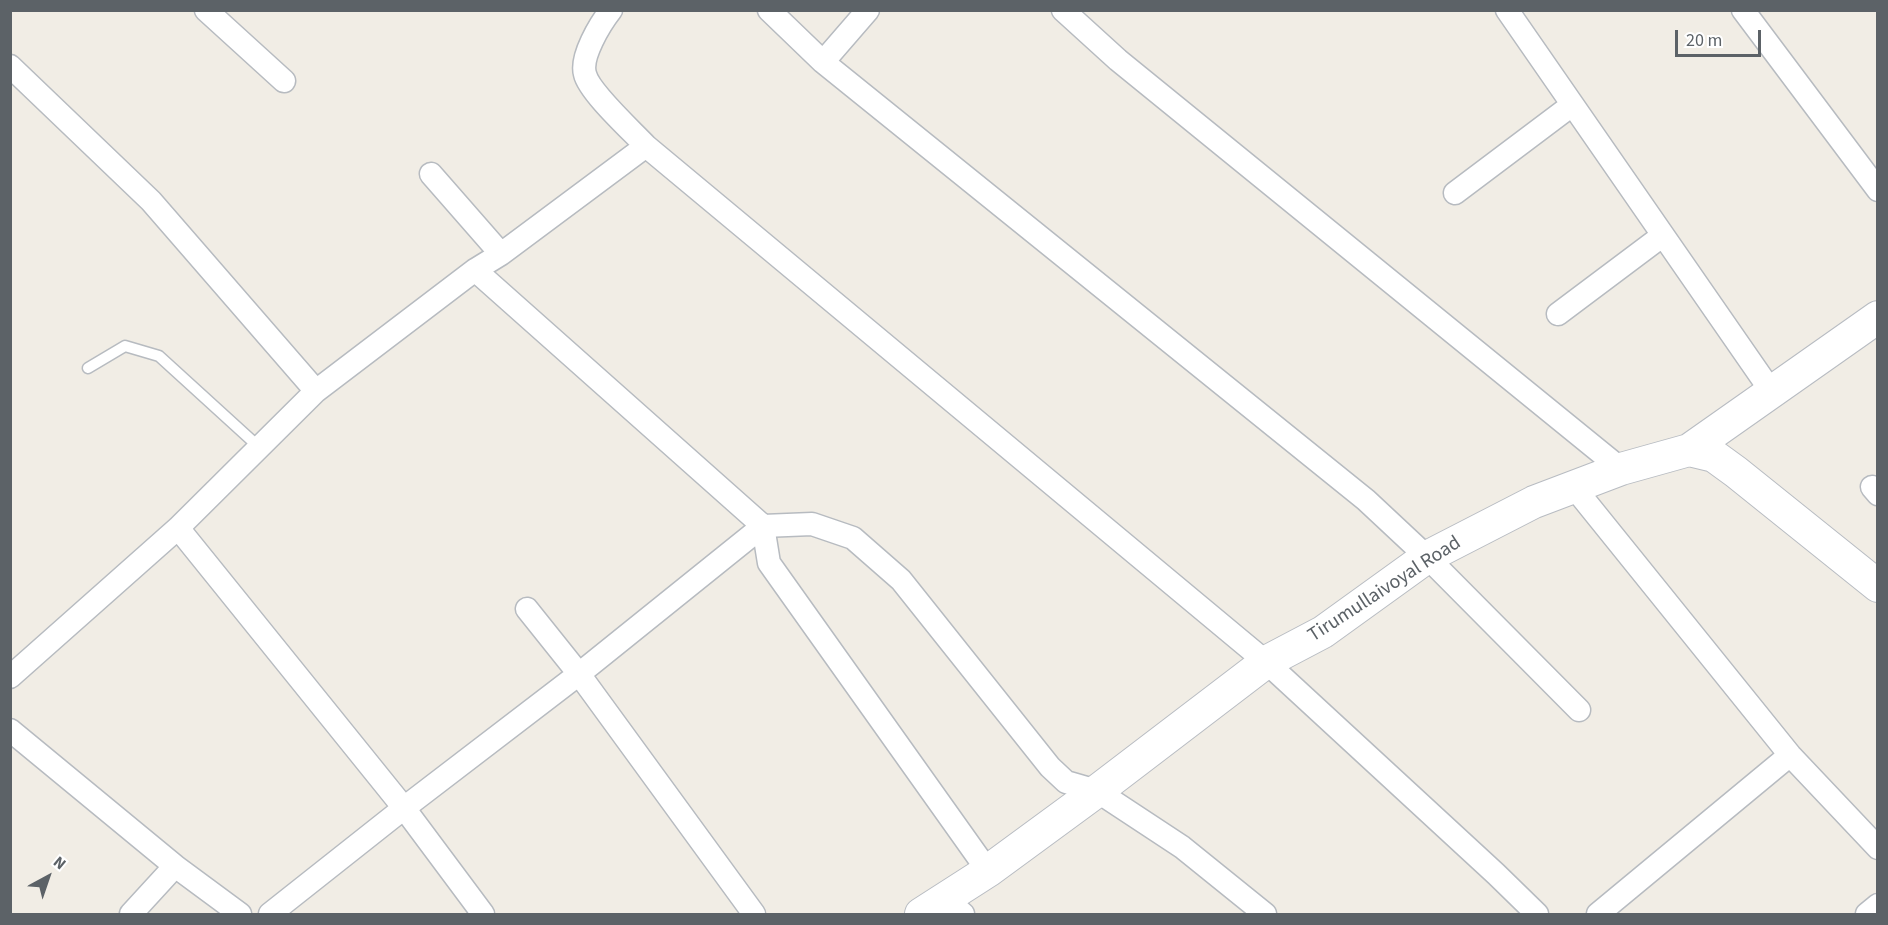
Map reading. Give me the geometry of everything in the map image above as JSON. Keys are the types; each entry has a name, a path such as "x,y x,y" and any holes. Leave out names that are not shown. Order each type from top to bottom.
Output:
{"street":[{"path":"206,10 284,81"},
{"path":"610,10 584,58 585,75 595,92 646,146 1266,662 1497,874 1537,915"},
{"path":"769,10 823,62 1366,500 1427,557 1579,710"},
{"path":"823,62 868,10"},
{"path":"1063,10 1118,60 1621,469"},
{"path":"1507,10 1771,391"},
{"path":"1743,10 1878,190"},
{"path":"10,66 151,201 316,391"},
{"path":"1455,192 1572,105"},
{"path":"14,668 178,528 316,391 475,270 501,254 646,146"},
{"path":"431,174 501,254"},
{"path":"1558,314 1662,236"},
{"path":"475,270 763,526 769,563 988,871"},
{"name":"Tirumullaivoyal Road","path":"943,909 988,871 1266,662 1323,632 1427,557 1534,502 1573,486 1621,469 1689,450 1878,317"},
{"path":"1689,450 1714,456 1878,586"},
{"path":"1573,486 1790,755 1878,848"},
{"path":"270,915 404,808 579,674 763,526 812,524 853,538 901,580 1050,767 1066,782 1096,791 1182,847 1265,915"},
{"path":"178,528 404,808 483,915"},
{"path":"527,609 579,674 754,915"},
{"path":"10,730 175,866 240,915"},
{"path":"1598,915 1790,755"},
{"path":"131,915 175,866"},
{"path":"1868,915 1878,905"}],"lane":[{"path":"88,368 125,346 159,356 260,449"}]}
